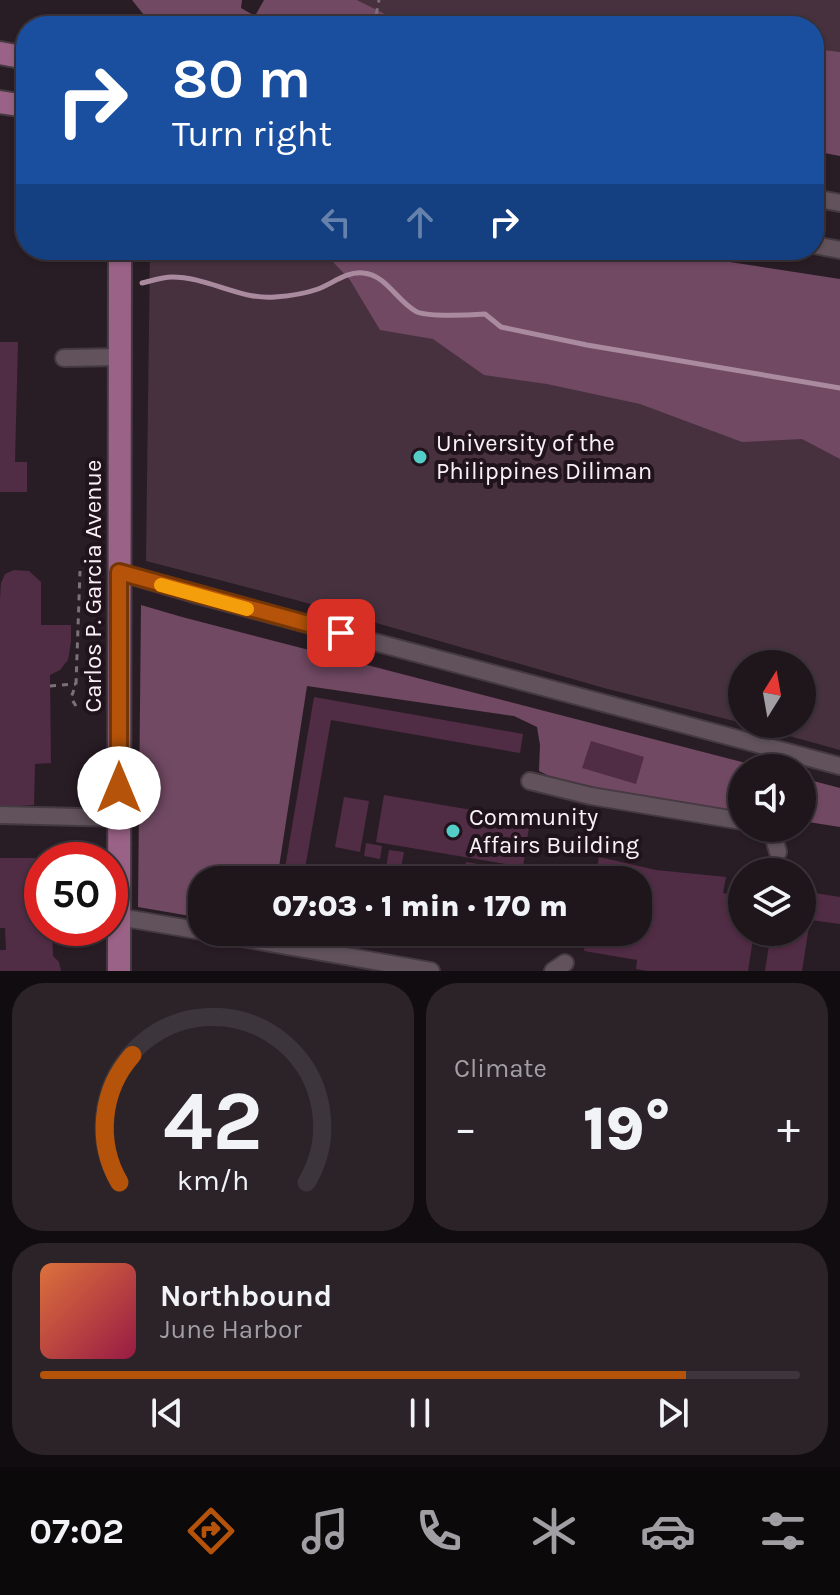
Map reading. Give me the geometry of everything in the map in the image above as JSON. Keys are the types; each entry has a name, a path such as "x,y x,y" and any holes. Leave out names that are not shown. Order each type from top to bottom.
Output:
{"main road":[{"name":"Carlos P. Garcia Avenue","path":"119,842 120,260"},
{"name":"Carlos P. Garcia Avenue","path":"119,946 119,971"}],"street":[{"path":"64,358 120,357"},
{"path":"119,572 840,766"},
{"path":"530,781 591,796 728,819"},
{"path":"0,815 119,818"},
{"path":"775,842 778,852"},
{"path":"128,919 188,929"},
{"path":"271,946 355,964 431,971"}],"path":[{"path":"76,706 71,698 76,684 80,571"},
{"path":"50,686 76,684"}],"shaded area":[{"path":"132,0 242,0 241,8 255,16 146,16"},
{"path":"264,0 357,0 389,16 255,16"},
{"path":"357,0 840,0 840,52 824,50 824,16 388,16"},
{"path":"824,50 840,52 840,156 824,153"},
{"path":"150,260 707,260 840,280 840,750 797,738 816,738 816,650 728,650 728,719 604,688 296,600 146,561"},
{"path":"331,260 717,260 840,279 840,459 802,439 742,442 640,404 547,384 484,375 433,339 380,330 350,280"},
{"path":"141,605 728,758 728,810 563,783 539,771 537,727 514,716 307,686 279,866 188,866 188,916 138,907"},
{"path":"816,782 840,788 840,827 816,823"}],"building":[{"path":"0,342 18,342 15,462 27,462 27,492 0,492"},
{"path":"14,570 29,571 41,582 41,625 71,625 71,642 68,660 60,670 50,675 51,763 35,764 34,805 0,807 0,598 5,574"},
{"path":"314,697 523,734 520,753 331,720 305,866 285,866"},
{"path":"591,741 644,757 636,784 582,768"},
{"name":"Community Affairs Building","path":"384,795 530,820 523,866 376,842"},
{"path":"344,797 369,801 360,852 335,847"},
{"path":"366,843 382,846 380,859 364,856"},
{"path":"389,850 404,852 401,866 386,866"},
{"path":"599,857 638,866 597,866"},
{"path":"0,858 24,858 24,946 53,946 53,956 59,962 61,971 0,971 0,950 6,950 5,928 0,928"},
{"path":"466,862 484,865 484,866 465,866"},
{"path":"652,869 726,877 723,893 728,894 728,946 752,946 748,971 648,971 636,969 637,960 584,951 585,946 652,946"},
{"path":"816,893 840,897 840,924 816,921"},
{"path":"769,946 806,946 802,971 765,971"}],"waterway":[{"path":"142,283 168,277 185,278 249,295 275,297 307,292 345,276 363,273 379,279 410,308 423,314 485,314 501,327 587,345 840,388"}],"slow traffic":[{"path":"161,585 247,609"}],"place":[{"name":"University of the Philippines Diliman","path":"420,457"},
{"name":"Community Affairs Building","path":"453,831"}],"route":[{"path":"119,788 119,572 341,633"}]}
